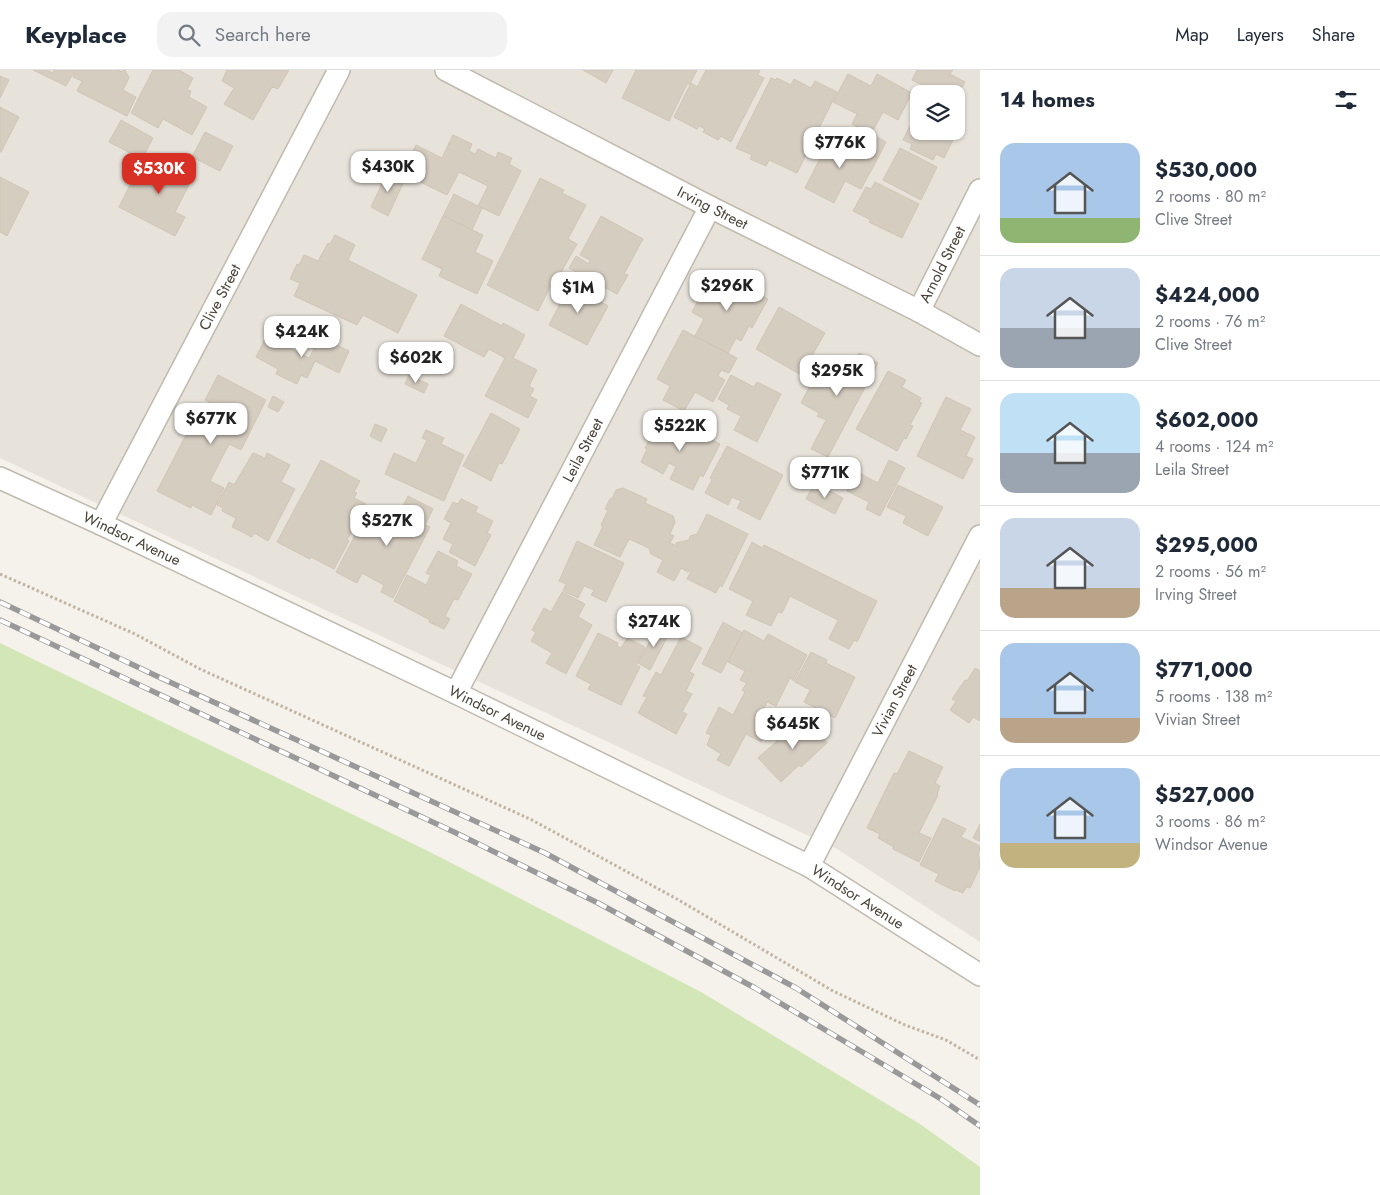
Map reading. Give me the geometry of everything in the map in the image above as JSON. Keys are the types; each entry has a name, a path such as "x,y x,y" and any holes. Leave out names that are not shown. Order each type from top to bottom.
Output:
{"street":[{"name":"Clive Street","path":"101,524 339,70"},
{"name":"Irving Street","path":"446,70 710,208 919,311 980,345"},
{"name":"Arnold Street","path":"919,311 980,190"},
{"name":"Leila Street","path":"456,693 710,208"},
{"name":"Windsor Avenue","path":"0,478 456,693 809,866 980,975"},
{"name":"Vivian Street","path":"809,866 980,536"}],"path":[{"path":"0,574 135,634 200,669 532,820 677,899 832,991 905,1025 946,1040 980,1060"}],"shaded area":[{"path":"0,70 980,70 980,942 837,849 0,458"}],"green space":[{"path":"0,643 428,851 701,992 920,1124 980,1167 980,1195 0,1195"}],"building":[{"path":"33,70 47,70 53,73 54,70 75,70 66,86"},
{"path":"76,70 120,70 119,72 125,70 129,78 123,90 136,97 127,116 77,91 82,81 73,77"},
{"path":"153,70 179,70 193,78 187,90 191,91 189,97 207,107 192,135 163,119 158,128 131,113"},
{"path":"227,70 289,70 278,89 272,87 253,120 224,104 234,88 222,81"},
{"path":"583,70 613,70 606,83"},
{"path":"636,70 697,70 690,84 687,84 669,121 622,98"},
{"path":"706,70 760,70 758,75 764,78 731,142 721,136 718,140 703,132 705,129 699,126 697,129 674,117 691,83 697,87"},
{"path":"917,70 953,70 950,74 965,82 963,85 922,85 912,80"},
{"path":"848,74 871,86 877,74 910,92 910,97 898,120 883,112 871,134 852,124 857,114 833,102"},
{"path":"0,76 9,80 0,98"},
{"path":"771,78 776,80 777,78 791,85 794,79 811,88 815,81 837,92 797,173 769,160 766,166 750,159 752,155 736,148"},
{"path":"0,107 19,117 1,152 0,152"},
{"path":"121,120 153,138 142,159 109,142"},
{"path":"910,126 910,140 953,140 944,158 936,154 933,160 910,149 912,144 903,140"},
{"path":"862,129 886,142 878,158 853,145"},
{"path":"205,132 233,146 220,171 192,157"},
{"path":"453,135 472,144 469,151 475,154 478,149 496,158 498,152 512,158 509,164 521,171 499,216 478,206 488,186 459,172 447,195 402,173 416,145 442,158"},
{"path":"838,137 878,158 861,189 845,181 834,203 805,188 829,141 834,144"},
{"path":"900,148 937,167 921,200 883,180"},
{"path":"158,153 185,168 183,172 193,177 175,212 185,217 175,236 119,207 135,175 143,180"},
{"path":"388,171 405,179 388,216 371,207"},
{"path":"0,177 29,192 7,236 0,232"},
{"path":"540,178 564,190 562,193 586,205 568,239 577,244 554,285 552,283 538,311 487,285"},
{"path":"875,182 919,204 902,238 869,222 871,220 853,211 866,187 871,189"},
{"path":"454,194 482,208 472,230 443,216"},
{"path":"443,216 483,235 475,252 493,261 477,294 439,276 442,269 422,259"},
{"path":"601,216 643,239 624,274 628,275 617,294 569,268 576,256 589,264 590,260 580,255"},
{"path":"335,235 355,245 348,260 417,295 398,333 363,315 357,325 294,296 300,283 290,279 297,264 299,265 304,255 318,261"},
{"path":"714,271 768,299 752,328 749,326 741,341 736,338 728,353 695,336 704,319 692,312"},
{"path":"565,283 608,306 587,345 549,325 562,300 557,298"},
{"path":"461,304 502,326 503,323 525,335 513,358 537,370 529,386 534,389 530,396 537,400 528,418 485,396 505,358 489,349 484,357 444,336"},
{"path":"779,307 825,333 801,375 756,349"},
{"path":"683,330 737,358 729,373 721,370 718,376 725,380 713,402 695,392 684,411 663,400 670,386 657,379"},
{"path":"314,334 349,351 339,373 315,361 307,378 301,375 297,384 276,374 278,369 256,357 266,337 309,358 314,349 308,346"},
{"path":"859,353 878,363 828,457 811,449 826,420 817,416 819,413 801,403 826,355 851,368"},
{"path":"888,371 906,380 902,387 921,398 919,402 922,403 910,425 913,426 897,451 856,429"},
{"path":"218,375 266,400 241,450 229,444 210,481 224,488 211,515 192,505 191,508 157,491 188,431 197,436 205,422 200,419 209,402 205,400"},
{"path":"409,375 428,384 424,393 405,384"},
{"path":"731,375 754,387 757,382 781,394 757,442 734,430 741,416 727,409 729,405 718,399"},
{"path":"273,396 284,402 278,412 268,407"},
{"path":"946,397 971,409 960,430 975,437 966,456 973,459 963,479 917,456"},
{"path":"491,413 520,429 502,464 499,463 491,481 463,466"},
{"path":"662,415 720,444 703,477 700,475 693,490 670,479 676,467 669,463 663,474 641,462 647,449 645,448"},
{"path":"375,424 387,429 381,442 370,436"},
{"path":"426,430 444,438 441,444 464,455 444,501 385,474 394,453 416,463 427,440 422,438"},
{"path":"727,446 783,475 760,520 737,508 741,501 732,497 728,505 705,493 712,480 710,478"},
{"path":"253,453 265,458 267,453 290,465 281,482 295,489 268,541 254,533 252,537 232,527 236,518 222,511 223,508 217,505 229,482 234,485"},
{"path":"321,460 360,481 354,492 357,493 354,498 366,504 334,569 277,542"},
{"path":"889,460 905,468 880,516 866,509 869,502 847,491 857,472 878,483"},
{"path":"815,483 843,498 835,514 806,499"},
{"path":"898,485 943,507 928,536 903,523 906,516 887,507"},
{"path":"623,488 647,499 645,503 673,516 675,522 670,534 674,536 670,543 677,546 676,543 689,540 690,536 697,534 707,514 748,534 722,587 720,585 716,593 687,579 692,570 688,572 681,568 674,581 657,572 663,560 651,554 649,548 629,539 620,557 594,545 603,526 601,525 608,510 605,509 610,499 612,499 616,490"},
{"path":"408,496 433,509 425,525 430,527 393,598 381,592 384,585 362,573 357,583 336,572 363,520 367,522 370,515 392,527"},
{"path":"461,499 478,507 475,512 493,521 487,533 491,535 475,566 449,552 453,544 443,539 451,523 444,519 453,502 458,504"},
{"path":"577,541 624,563 606,602 591,595 594,590 584,586 578,598 563,591 566,584 559,581"},
{"path":"752,542 762,548 764,545 877,601 857,642 854,640 849,649 829,639 838,620 790,596 782,613 778,612 771,626 746,615 753,601 729,589"},
{"path":"438,551 458,561 456,566 472,574 458,600 454,599 445,616 450,619 444,629 394,601 407,575 426,585 431,575 426,573"},
{"path":"562,592 585,604 578,617 592,625 566,674 546,663 552,653 531,641 536,632 532,630 544,608 551,612"},
{"path":"723,622 743,633 721,673 702,664"},
{"path":"658,626 670,632 650,670 638,663"},
{"path":"744,630 764,641 768,634 807,655 794,681 790,678 776,706 767,702 763,711 774,717 761,742 746,734 729,766 717,760 721,754 707,745 711,735 706,733 719,707 733,715 745,692 742,690 747,683 740,680 745,671 728,662"},
{"path":"598,633 618,643 617,646 621,648 627,638 645,647 636,665 640,667 621,705 588,689 591,684 576,676"},
{"path":"681,637 702,648 689,672 694,674 686,691 692,694 682,712 687,714 676,734 638,713 647,697 643,696 656,672 661,675"},
{"path":"811,652 827,660 826,663 855,677 835,718 804,702 810,690 795,682"},
{"path":"975,668 980,671 980,721 973,717 969,723 950,710 956,701 952,699"},
{"path":"804,717 827,743 781,782 758,758"},
{"path":"909,751 943,767 935,783 940,786 938,795 919,833 931,838 919,862 893,849 894,847 878,838 880,834 867,828 894,773 897,774"},
{"path":"943,818 966,829 961,837 980,846 978,857 980,858 980,867 970,888 966,887 963,893 935,881 939,874 920,865"},
{"path":"980,824 980,839 979,841 973,838"}],"railway":[{"path":"0,602 163,679 545,853 796,988 980,1105"},
{"path":"0,620 454,832 598,903 755,988 941,1099 980,1126"}]}
